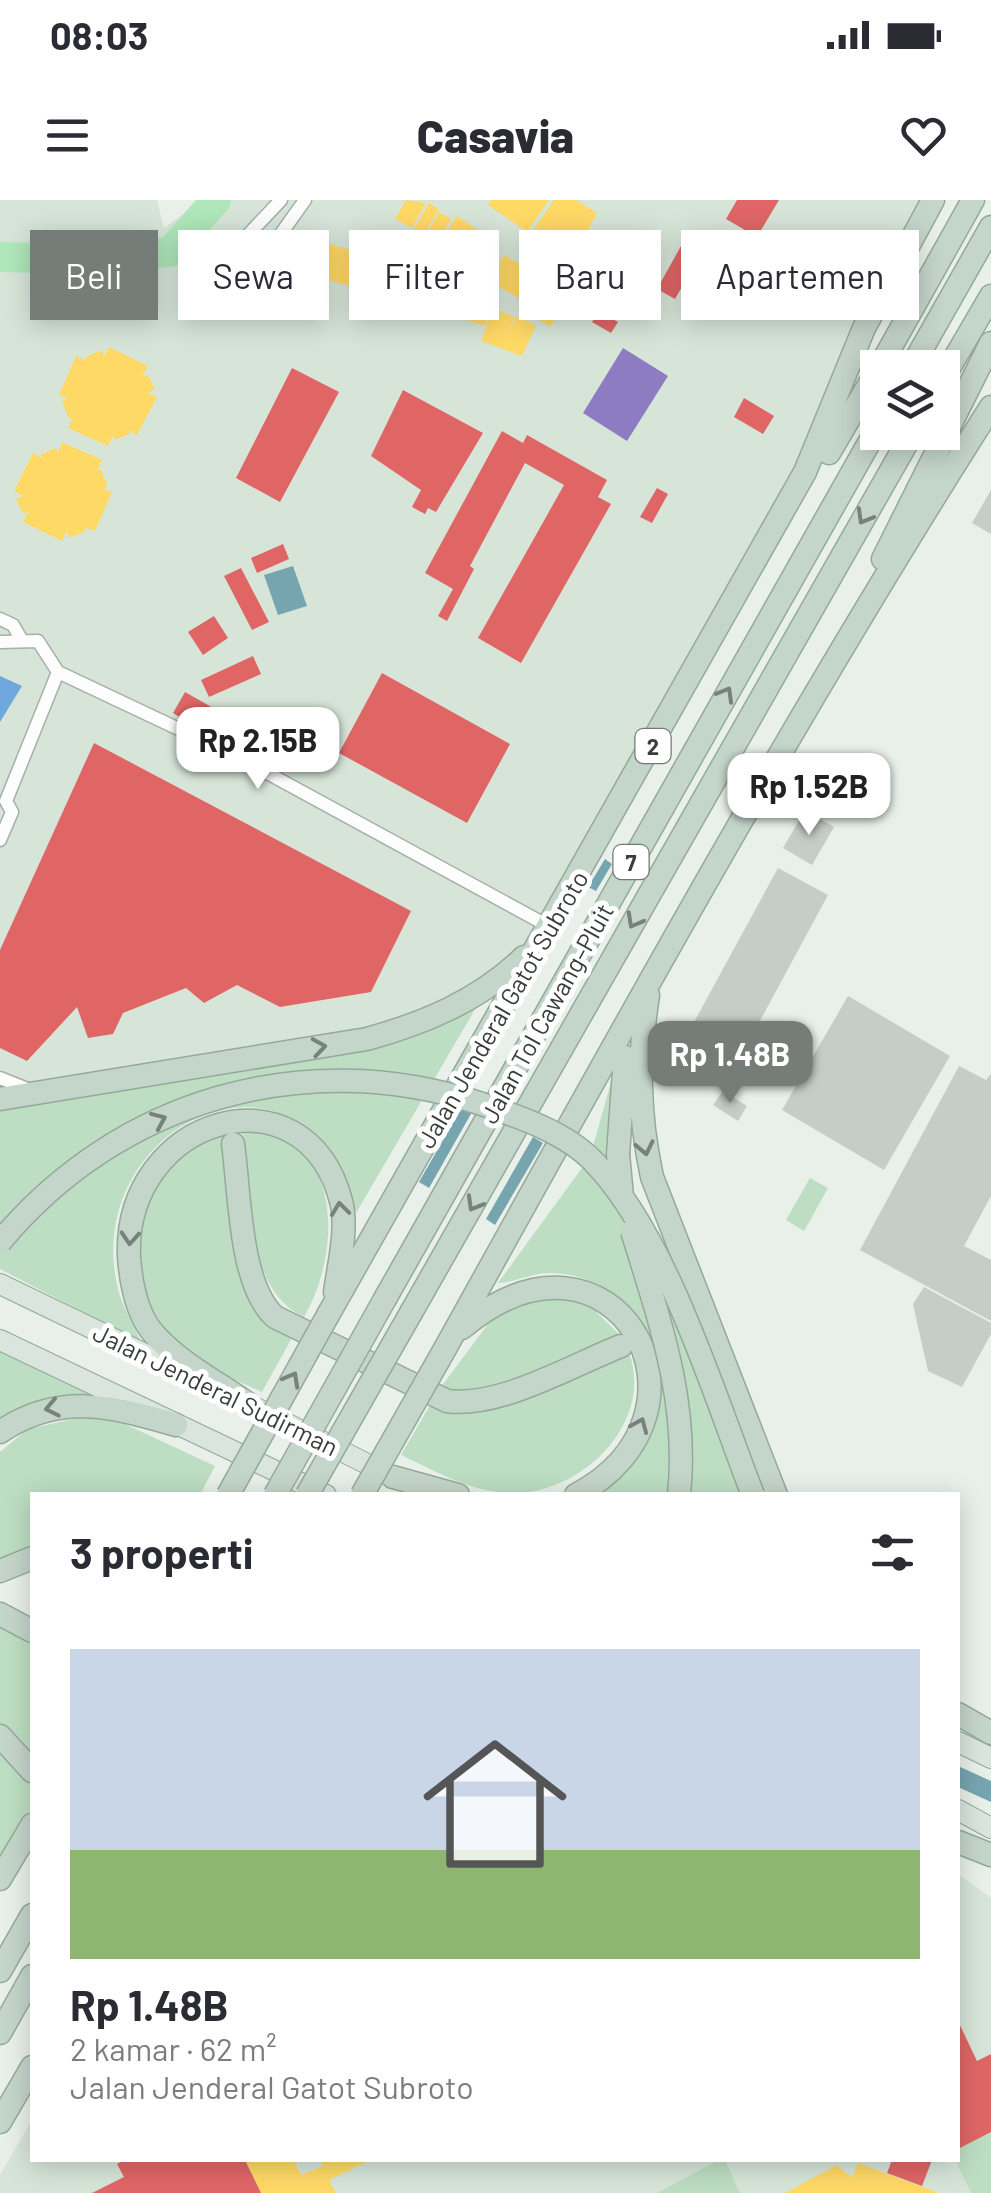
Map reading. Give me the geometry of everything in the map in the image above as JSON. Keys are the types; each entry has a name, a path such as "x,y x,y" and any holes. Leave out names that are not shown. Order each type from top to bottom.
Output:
{"highway":[{"name":"Jalan Jenderal Gatot Subroto","path":"230,1492 806,472 864,328 933,200"},
{"path":"888,350 974,200"},
{"path":"921,350 991,226"},
{"path":"960,350 991,296"},
{"path":"874,590 888,543 991,343"},
{"path":"0,1099 225,1073 366,1040 414,1026 461,1004 515,966 549,928 616,832 860,400"},
{"path":"364,1492 874,590 991,407"},
{"name":"Jalan Tol Cawang–Pluit","path":"276,1492 865,450"},
{"name":"Jalan Tol Cawang–Pluit","path":"309,1492 902,450"},
{"path":"650,982 638,1066 642,1130 666,1222 703,1324 775,1492"},
{"path":"629,1018 618,1154 622,1200 676,1382 683,1455 679,1492"},
{"path":"0,1242 32,1204 107,1146 147,1124 246,1088 304,1079 363,1080 438,1090 507,1112 590,1158 628,1205 670,1285 752,1492"},
{"path":"247,1404 152,1333 137,1301 130,1277 132,1213 144,1181 164,1154 193,1134 224,1122 280,1128 310,1145 332,1173 342,1205 331,1310"},
{"path":"233,1144 251,1277 261,1304 276,1317 447,1401 462,1403 498,1397 621,1346"},
{"path":"449,1342 501,1300 539,1286 566,1286 620,1313 636,1333 650,1378 649,1403 639,1432 622,1460 580,1492"},
{"path":"0,1432 27,1414 82,1404 120,1408 176,1425"},
{"path":"393,1476 448,1492"},
{"path":"0,1571 30,1559"},
{"path":"0,1614 30,1630"},
{"path":"960,1716 991,1734"},
{"path":"0,1736 30,1770"},
{"path":"0,1879 30,1828"},
{"path":"960,1843 991,1854"},
{"path":"0,1971 30,1918"},
{"path":"0,2033 30,1980"},
{"path":"0,2122 30,2070"}],"main road":[{"name":"Jalan Jenderal Sudirman","path":"0,1284 426,1492"},
{"name":"Jalan Jenderal Sudirman","path":"0,1340 320,1492"},
{"path":"960,1743 991,1758"},
{"path":"960,1811 991,1828"}],"street":[{"path":"252,230 280,200"},
{"path":"284,230 305,200"},
{"path":"0,619 13,626 20,639"},
{"path":"0,642 20,639 42,644 58,672 238,757 549,928"},
{"path":"0,840 12,812 3,801 58,672"},
{"path":"0,1078 37,1093"}],"shaded area":[{"path":"0,200 157,200 164,228 203,200 933,200 919,230 681,230 681,320 877,320 805,472 542,940 414,1026 0,1098"},
{"path":"960,1875 991,1898 991,2193 0,2193 0,2175 30,2123 30,2162 960,2162"}],"green space":[{"path":"484,994 356,1213 331,1154 294,1120 250,1107 206,1115 165,1139 133,1177 115,1227 117,1285 141,1342 0,1269 0,1098 367,1039"},
{"path":"629,1018 618,1154 622,1195 752,1492 592,1492 634,1448 654,1419 658,1367 650,1342 621,1301 576,1276 543,1273 498,1283 590,1157"},
{"path":"242,1132 276,1137 300,1151 317,1173 326,1200 328,1230 325,1261 304,1317 284,1303 260,1261 249,1208"},
{"path":"224,1133 247,1284 294,1334 262,1392 205,1365 176,1342 156,1314 143,1284 138,1253 140,1222 150,1193 167,1168 192,1147"},
{"path":"810,1178 828,1188 804,1231 786,1220"},
{"path":"556,1296 586,1302 623,1338 484,1393 464,1395 441,1387 491,1320 511,1303"},
{"path":"0,1340 120,1408 81,1403 0,1432"},
{"path":"628,1350 634,1377 632,1403 622,1428 606,1450 586,1468 536,1491 481,1489 401,1455 433,1400 444,1405"},
{"path":"78,1418 114,1419 215,1466 202,1492 30,1492 30,1551 0,1564 0,1452 28,1429"},
{"path":"0,1614 30,1630 30,1828 0,1879"},
{"path":"991,2132 991,2193 971,2193 956,2162 960,2162 960,2148"},
{"path":"715,2162 726,2162 740,2193 657,2193"}],"building: Hunian":[{"path":"406,200 426,203 412,228 395,219"},
{"path":"491,200 549,200 528,230 488,205"},
{"path":"554,200 576,200 597,213 588,230 533,230"},
{"path":"429,203 439,209 427,230 414,229"},
{"path":"439,212 451,219 445,230 429,230"},
{"path":"457,216 478,230 448,230"},
{"path":"329,244 349,250 349,286 329,280"},
{"path":"504,255 519,264 519,298 499,287 499,264"},
{"path":"499,311 514,317 508,334 516,316 536,325 522,356 481,341 489,320 499,320"},
{"path":"466,320 487,320 485,326"},
{"path":"109,347 148,366 142,377 148,375 155,389 148,393 157,397 137,435 128,430 130,434 114,440 113,435 108,446 68,428 73,417 69,419 62,401 68,399 59,395 76,356 87,361 85,357 102,350 104,357"},
{"path":"62,442 102,460 97,471 101,469 108,487 103,489 112,492 95,531 84,527 86,531 70,538 67,531 62,541 23,522 29,511 23,514 16,499 23,496 14,491 33,453 42,458 41,454 56,448 58,453"},
{"path":"246,2162 295,2162 301,2175 323,2166 321,2162 366,2162 329,2180 336,2193 261,2193"},
{"path":"858,2163 939,2193 785,2193 837,2165 852,2178"}],"building: Toko":[{"path":"737,200 779,200 761,230 745,230 726,219"},
{"path":"681,246 681,289 675,299 661,291 661,282"},
{"path":"615,320 618,322 611,333 592,322"},
{"path":"292,368 339,392 280,502 236,478"},
{"path":"403,390 483,433 436,512 428,508 425,514 412,507 421,490 371,456"},
{"path":"744,398 774,416 763,434 734,417"},
{"path":"502,431 523,443 527,435 607,480 598,497 611,504 521,663 478,638 564,485 525,463 470,566 474,569 447,621 438,616 453,589 425,573"},
{"path":"657,488 668,494 652,523 640,517"},
{"path":"283,544 289,559 257,573 251,558"},
{"path":"241,568 269,622 252,630 224,576"},
{"path":"214,616 228,638 203,655 188,632"},
{"path":"253,656 261,674 209,697 201,680"},
{"path":"382,673 510,744 467,823 339,753"},
{"path":"185,692 236,721 223,743 173,713"},
{"path":"94,743 411,911 371,992 280,1007 237,985 204,1003 186,988 123,1013 113,1034 88,1038 77,1007 27,1061 0,1048 0,950"},
{"path":"960,2025 977,2061 991,2054 991,2132 960,2148"},
{"path":"246,2162 261,2193 92,2193 124,2177 117,2164"},
{"path":"891,2162 931,2162 922,2186 887,2173"}],"building: Kantor":[{"path":"623,348 668,376 627,441 583,413"}],"building: Sekolah":[{"path":"0,676 22,686 0,722"}],"building: Publik":[{"path":"293,566 307,606 278,615 264,575"},
{"path":"605,859 612,864 596,891 588,887"},
{"path":"466,1100 476,1105 429,1188 419,1182"},
{"path":"533,1137 543,1143 495,1225 486,1219"},
{"path":"960,1767 991,1781 991,1802 960,1788"}],"building: Lainnya":[{"path":"991,490 991,534 972,523"},
{"path":"805,810 834,827 812,865 783,848"},
{"path":"778,868 828,895 743,1052 693,1024"},
{"path":"848,996 950,1056 884,1170 782,1110"},
{"path":"959,1066 986,1080 991,1074 991,1196 964,1246 991,1260 991,1321 860,1250"},
{"path":"723,1091 747,1106 738,1121 713,1105"},
{"path":"924,1287 991,1323 991,1334 962,1387 928,1371 913,1304"}],"waterway":[{"path":"0,257 67,259 170,252 216,200"}]}
